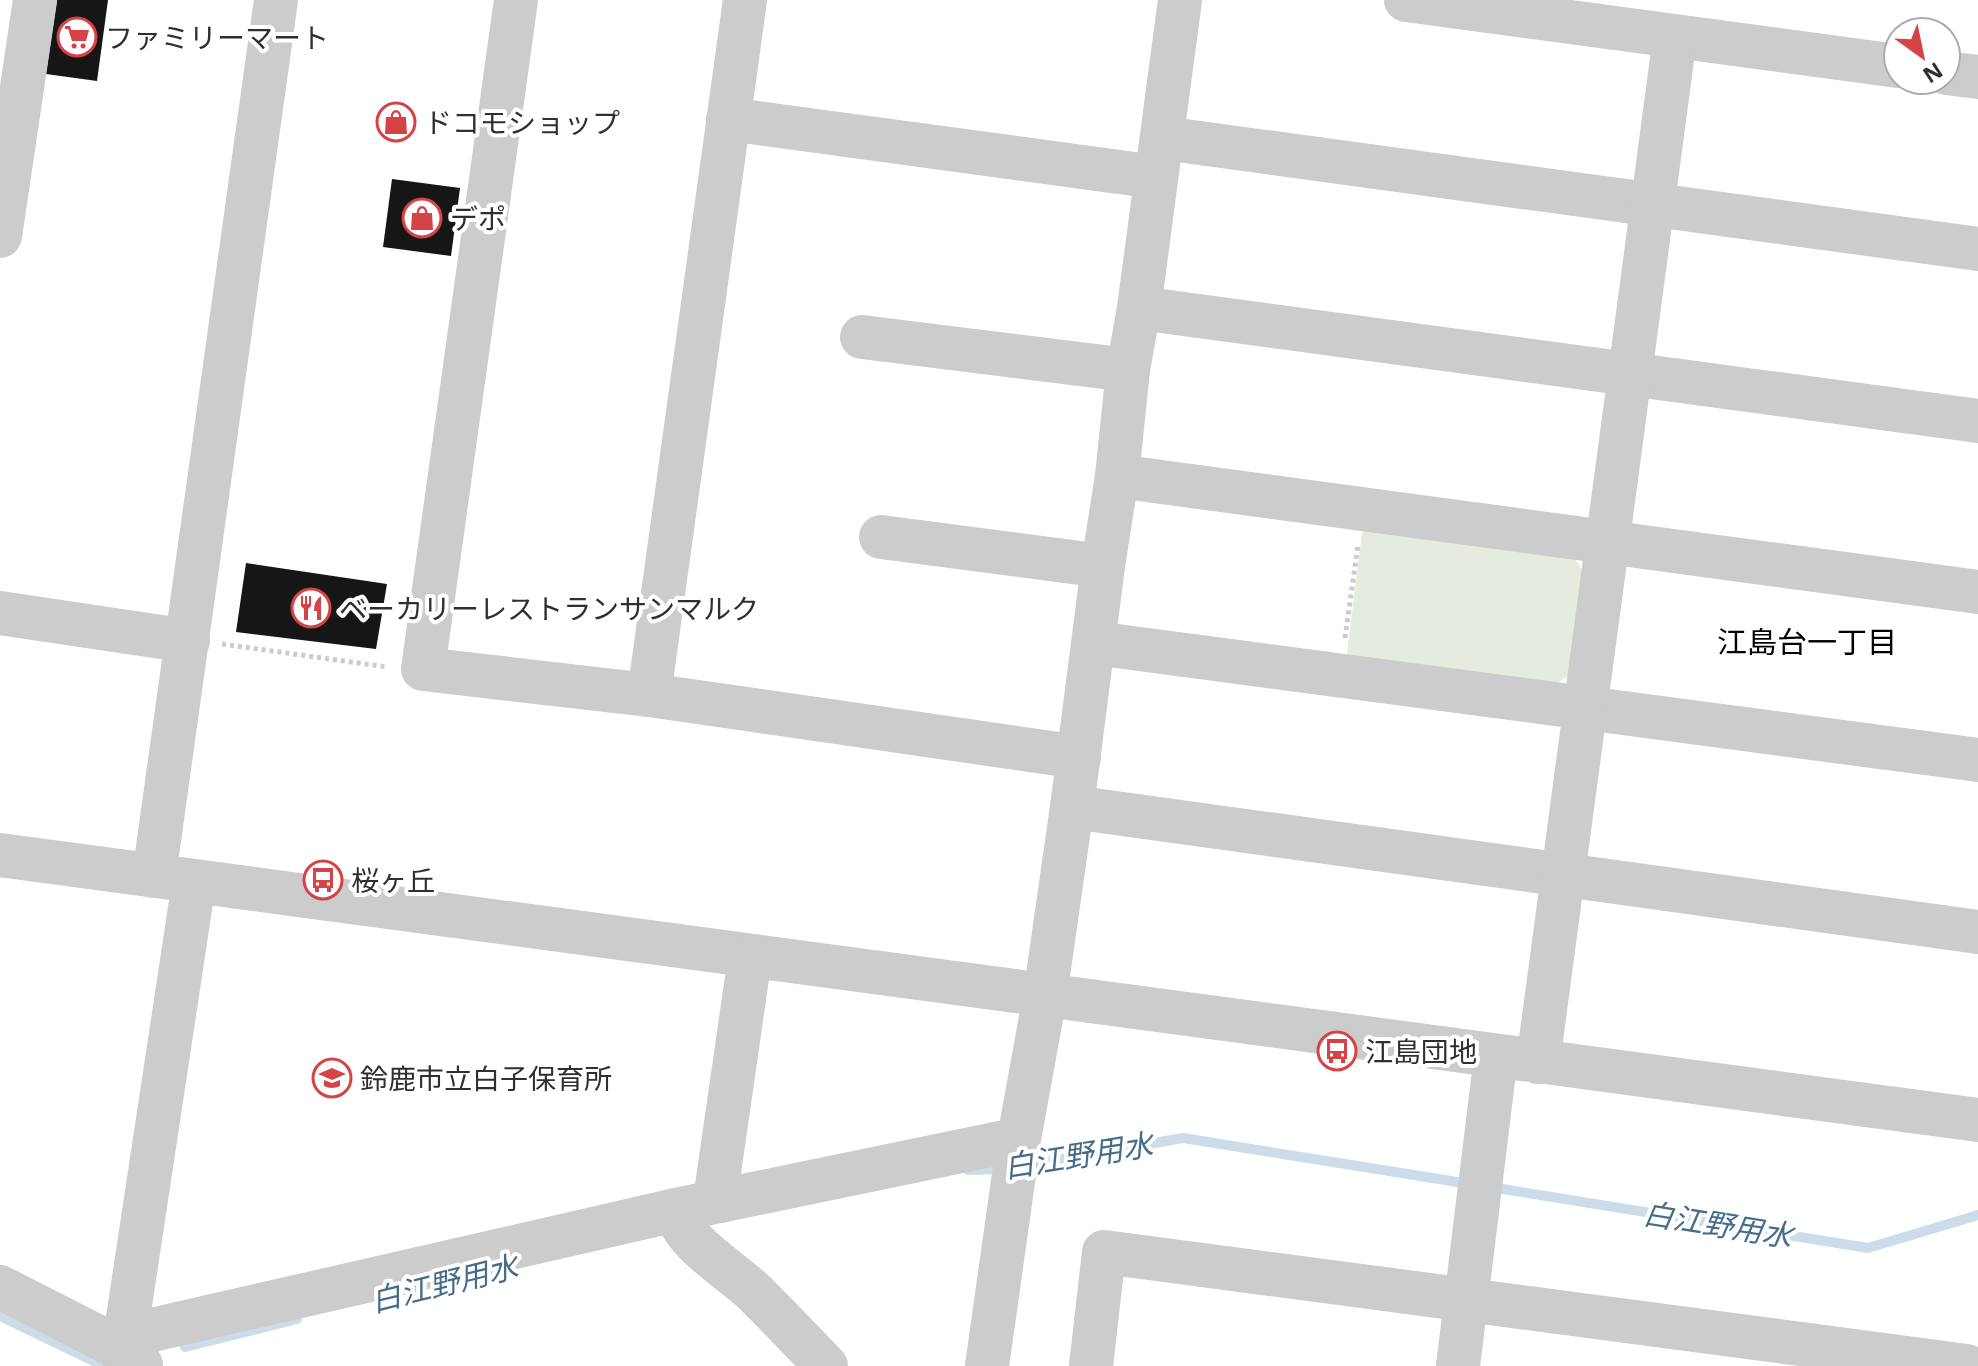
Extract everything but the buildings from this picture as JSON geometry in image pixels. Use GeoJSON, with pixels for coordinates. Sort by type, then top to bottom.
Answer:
{"type":"FeatureCollection","features":[{"type":"Feature","properties":{"kind":"street"},"geometry":{"type":"LineString","coordinates":[[131,1357],[128,1318],[174,879],[204,642],[276,0]]}},
{"type":"Feature","properties":{"kind":"street"},"geometry":{"type":"LineString","coordinates":[[516,0],[423,669],[649,695],[1079,757]]}},
{"type":"Feature","properties":{"kind":"street"},"geometry":{"type":"LineString","coordinates":[[649,695],[745,0]]}},
{"type":"Feature","properties":{"kind":"street"},"geometry":{"type":"LineString","coordinates":[[987,1366],[1072,807],[1117,476],[1128,370],[1180,0]]}},
{"type":"Feature","properties":{"kind":"street"},"geometry":{"type":"LineString","coordinates":[[1406,0],[1882,64]]}},
{"type":"Feature","properties":{"kind":"street"},"geometry":{"type":"LineString","coordinates":[[0,236],[22,21]]}},
{"type":"Feature","properties":{"kind":"street"},"geometry":{"type":"LineString","coordinates":[[1458,1366],[1482,1164],[1517,1059],[1565,876],[1584,707],[1675,37]]}},
{"type":"Feature","properties":{"kind":"street"},"geometry":{"type":"LineString","coordinates":[[728,119],[1652,206],[1978,249]]}},
{"type":"Feature","properties":{"kind":"street"},"geometry":{"type":"LineString","coordinates":[[1139,308],[1978,421]]}},
{"type":"Feature","properties":{"kind":"street"},"geometry":{"type":"LineString","coordinates":[[862,337],[1128,370]]}},
{"type":"Feature","properties":{"kind":"street"},"geometry":{"type":"LineString","coordinates":[[1117,476],[1978,592]]}},
{"type":"Feature","properties":{"kind":"street"},"geometry":{"type":"LineString","coordinates":[[881,537],[1103,566]]}},
{"type":"Feature","properties":{"kind":"street"},"geometry":{"type":"LineString","coordinates":[[0,613],[204,642]]}},
{"type":"Feature","properties":{"kind":"street"},"geometry":{"type":"LineString","coordinates":[[1094,643],[1978,760]]}},
{"type":"Feature","properties":{"kind":"street"},"geometry":{"type":"LineString","coordinates":[[1072,807],[1978,932]]}},
{"type":"Feature","properties":{"kind":"street"},"geometry":{"type":"LineString","coordinates":[[0,855],[1978,1120]]}},
{"type":"Feature","properties":{"kind":"street"},"geometry":{"type":"LineString","coordinates":[[721,1201],[717,1186],[750,957]]}},
{"type":"Feature","properties":{"kind":"street"},"geometry":{"type":"LineString","coordinates":[[131,1357],[152,1330],[682,1223],[721,1201],[1017,1156]]}},
{"type":"Feature","properties":{"kind":"street"},"geometry":{"type":"LineString","coordinates":[[682,1223],[826,1366]]}},
{"type":"Feature","properties":{"kind":"street"},"geometry":{"type":"LineString","coordinates":[[1091,1366],[1104,1252],[1467,1298],[1914,1362],[1967,1366]]}},
{"type":"Feature","properties":{"kind":"street"},"geometry":{"type":"LineString","coordinates":[[0,1287],[131,1357]]}},
{"type":"Feature","properties":{"kind":"path"},"geometry":{"type":"LineString","coordinates":[[1340,675],[1363,507]]}},
{"type":"Feature","properties":{"kind":"path"},"geometry":{"type":"LineString","coordinates":[[204,642],[410,671],[423,669]]}},
{"type":"Feature","properties":{"kind":"shaded area"},"geometry":{"type":"Polygon","coordinates":[[[1376,520],[1567,548],[1583,571],[1570,675],[1548,689],[1355,664],[1347,653],[1362,533],[1376,520]]]}},
{"type":"Feature","properties":{"kind":"waterway","name":"白江野用水"},"geometry":{"type":"LineString","coordinates":[[1028,1165],[1183,1138],[1470,1184]]}},
{"type":"Feature","properties":{"kind":"waterway","name":"白江野用水"},"geometry":{"type":"LineString","coordinates":[[968,1170],[1004,1169]]}},
{"type":"Feature","properties":{"kind":"waterway","name":"白江野用水"},"geometry":{"type":"LineString","coordinates":[[1490,1187],[1868,1248],[1978,1215]]}},
{"type":"Feature","properties":{"kind":"waterway"},"geometry":{"type":"LineString","coordinates":[[0,1316],[104,1366]]}},
{"type":"Feature","properties":{"kind":"waterway","name":"白江野用水"},"geometry":{"type":"LineString","coordinates":[[185,1347],[297,1319]]}},
{"type":"Feature","properties":{"kind":"place","name":"ファミリーマート"},"geometry":{"type":"Point","coordinates":[77,37]}},
{"type":"Feature","properties":{"kind":"place","name":"ドコモショップ"},"geometry":{"type":"Point","coordinates":[396,122]}},
{"type":"Feature","properties":{"kind":"place","name":"デポ"},"geometry":{"type":"Point","coordinates":[422,218]}},
{"type":"Feature","properties":{"kind":"place","name":"ベーカリーレストランサンマルク"},"geometry":{"type":"Point","coordinates":[311,608]}},
{"type":"Feature","properties":{"kind":"place","name":"桜ヶ丘"},"geometry":{"type":"Point","coordinates":[323,880]}},
{"type":"Feature","properties":{"kind":"place","name":"江島団地"},"geometry":{"type":"Point","coordinates":[1337,1051]}},
{"type":"Feature","properties":{"kind":"place","name":"鈴鹿市立白子保育所"},"geometry":{"type":"Point","coordinates":[332,1078]}},
{"type":"Feature","properties":{"kind":"district","name":"江島台一丁目"},"geometry":{"type":"Point","coordinates":[1807,641]}}]}
